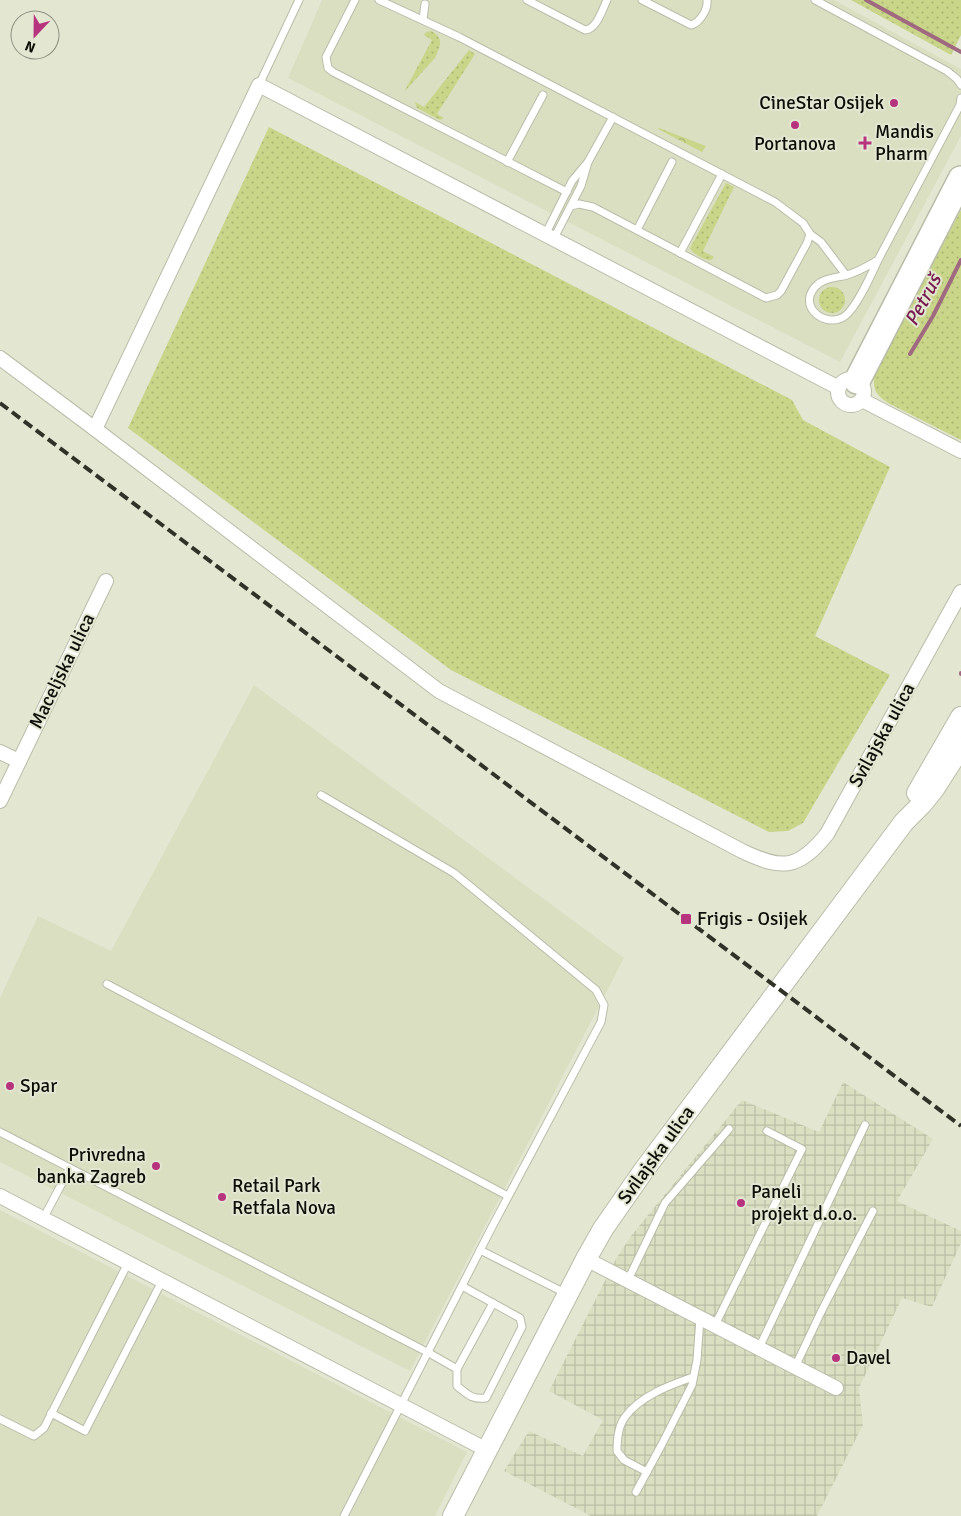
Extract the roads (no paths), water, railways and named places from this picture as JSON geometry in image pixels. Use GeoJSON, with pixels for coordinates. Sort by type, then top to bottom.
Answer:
{"type":"FeatureCollection","features":[{"type":"Feature","properties":{"kind":"highway"},"geometry":{"type":"LineString","coordinates":[[852,390],[961,179]]}},
{"type":"Feature","properties":{"kind":"main road","name":"Svilajska ulica"},"geometry":{"type":"LineString","coordinates":[[904,822],[921,785],[961,716]]}},
{"type":"Feature","properties":{"kind":"main road","name":"Svilajska ulica"},"geometry":{"type":"LineString","coordinates":[[453,1516],[567,1294],[616,1210],[904,822],[934,789],[961,747]]}},
{"type":"Feature","properties":{"kind":"street"},"geometry":{"type":"LineString","coordinates":[[0,358],[95,429],[258,85],[549,238],[852,390],[960,451]]}},
{"type":"Feature","properties":{"kind":"street","name":"Svilajska ulica"},"geometry":{"type":"LineString","coordinates":[[95,429],[439,691],[742,851],[775,864],[789,864],[804,858],[814,850],[826,834],[961,592]]}},
{"type":"Feature","properties":{"kind":"street","name":"Maceljska ulica"},"geometry":{"type":"LineString","coordinates":[[0,801],[106,581]]}},
{"type":"Feature","properties":{"kind":"street"},"geometry":{"type":"LineString","coordinates":[[0,752],[19,761]]}},
{"type":"Feature","properties":{"kind":"street"},"geometry":{"type":"LineString","coordinates":[[0,1196],[487,1450]]}},
{"type":"Feature","properties":{"kind":"street"},"geometry":{"type":"LineString","coordinates":[[586,1259],[836,1388]]}},
{"type":"Feature","properties":{"kind":"lane"},"geometry":{"type":"LineString","coordinates":[[258,85],[299,0]]}},
{"type":"Feature","properties":{"kind":"lane"},"geometry":{"type":"LineString","coordinates":[[355,0],[326,57],[328,68],[567,192]]}},
{"type":"Feature","properties":{"kind":"lane"},"geometry":{"type":"LineString","coordinates":[[379,0],[423,19],[786,209],[803,223],[810,234],[821,242],[846,275]]}},
{"type":"Feature","properties":{"kind":"lane"},"geometry":{"type":"LineString","coordinates":[[527,0],[585,30],[589,30],[594,24],[606,0]]}},
{"type":"Feature","properties":{"kind":"lane"},"geometry":{"type":"LineString","coordinates":[[642,0],[691,25],[698,22],[707,4],[707,0]]}},
{"type":"Feature","properties":{"kind":"lane"},"geometry":{"type":"LineString","coordinates":[[815,0],[947,71],[958,79],[961,85]]}},
{"type":"Feature","properties":{"kind":"lane"},"geometry":{"type":"LineString","coordinates":[[423,19],[425,4]]}},
{"type":"Feature","properties":{"kind":"lane"},"geometry":{"type":"LineString","coordinates":[[507,162],[543,96]]}},
{"type":"Feature","properties":{"kind":"lane"},"geometry":{"type":"LineString","coordinates":[[878,260],[865,268],[815,286],[809,299],[811,309],[825,319],[835,320],[843,318],[853,309],[960,105],[961,98]]}},
{"type":"Feature","properties":{"kind":"lane"},"geometry":{"type":"LineString","coordinates":[[549,238],[567,192],[588,162],[613,117]]}},
{"type":"Feature","properties":{"kind":"lane"},"geometry":{"type":"LineString","coordinates":[[549,238],[571,206],[585,178],[588,162]]}},
{"type":"Feature","properties":{"kind":"lane"},"geometry":{"type":"LineString","coordinates":[[637,230],[672,162]]}},
{"type":"Feature","properties":{"kind":"lane"},"geometry":{"type":"LineString","coordinates":[[680,253],[722,174]]}},
{"type":"Feature","properties":{"kind":"lane"},"geometry":{"type":"LineString","coordinates":[[571,206],[586,205],[603,212],[760,296],[771,298],[781,291],[810,234]]}},
{"type":"Feature","properties":{"kind":"lane"},"geometry":{"type":"LineString","coordinates":[[321,795],[454,873],[596,990],[604,1005],[601,1022],[508,1196],[344,1516]]}},
{"type":"Feature","properties":{"kind":"lane"},"geometry":{"type":"LineString","coordinates":[[107,984],[508,1196]]}},
{"type":"Feature","properties":{"kind":"lane"},"geometry":{"type":"LineString","coordinates":[[759,1348],[865,1125]]}},
{"type":"Feature","properties":{"kind":"lane"},"geometry":{"type":"LineString","coordinates":[[628,1280],[665,1203],[729,1129]]}},
{"type":"Feature","properties":{"kind":"lane"},"geometry":{"type":"LineString","coordinates":[[715,1325],[802,1149],[767,1131]]}},
{"type":"Feature","properties":{"kind":"lane"},"geometry":{"type":"LineString","coordinates":[[0,1132],[457,1369]]}},
{"type":"Feature","properties":{"kind":"lane"},"geometry":{"type":"LineString","coordinates":[[43,1219],[70,1168]]}},
{"type":"Feature","properties":{"kind":"lane"},"geometry":{"type":"LineString","coordinates":[[795,1367],[872,1211]]}},
{"type":"Feature","properties":{"kind":"lane"},"geometry":{"type":"LineString","coordinates":[[480,1250],[567,1294]]}},
{"type":"Feature","properties":{"kind":"lane"},"geometry":{"type":"LineString","coordinates":[[0,1419],[34,1436],[44,1428],[128,1263]]}},
{"type":"Feature","properties":{"kind":"lane"},"geometry":{"type":"LineString","coordinates":[[51,1413],[85,1431],[162,1281]]}},
{"type":"Feature","properties":{"kind":"lane"},"geometry":{"type":"LineString","coordinates":[[462,1286],[493,1303],[520,1318],[522,1327],[486,1398],[477,1399],[456,1386],[457,1369],[493,1303]]}},
{"type":"Feature","properties":{"kind":"lane"},"geometry":{"type":"LineString","coordinates":[[636,1492],[692,1384],[700,1317]]}},
{"type":"Feature","properties":{"kind":"lane"},"geometry":{"type":"LineString","coordinates":[[647,1472],[624,1460],[616,1451],[618,1436],[624,1418],[638,1403],[677,1383],[693,1378]]}},
{"type":"Feature","properties":{"kind":"waterway","name":"Petruš"},"geometry":{"type":"LineString","coordinates":[[866,0],[961,52]]}},
{"type":"Feature","properties":{"kind":"waterway","name":"Petruš"},"geometry":{"type":"LineString","coordinates":[[910,354],[933,316],[961,260]]}},
{"type":"Feature","properties":{"kind":"railway"},"geometry":{"type":"LineString","coordinates":[[0,403],[961,1126]]}},
{"type":"Feature","properties":{"kind":"place","name":"CineStar Osijek"},"geometry":{"type":"Point","coordinates":[894,103]}},
{"type":"Feature","properties":{"kind":"place","name":"Portanova"},"geometry":{"type":"Point","coordinates":[795,125]}},
{"type":"Feature","properties":{"kind":"place","name":"Mandis Pharm"},"geometry":{"type":"Point","coordinates":[865,143]}},
{"type":"Feature","properties":{"kind":"place","name":"Frigis - Osijek"},"geometry":{"type":"Point","coordinates":[686,919]}},
{"type":"Feature","properties":{"kind":"place","name":"Spar"},"geometry":{"type":"Point","coordinates":[10,1086]}},
{"type":"Feature","properties":{"kind":"place","name":"Privredna banka Zagreb"},"geometry":{"type":"Point","coordinates":[156,1166]}},
{"type":"Feature","properties":{"kind":"place","name":"Retail Park Retfala Nova"},"geometry":{"type":"Point","coordinates":[222,1197]}},
{"type":"Feature","properties":{"kind":"place","name":"Paneli projekt d.o.o."},"geometry":{"type":"Point","coordinates":[741,1203]}},
{"type":"Feature","properties":{"kind":"place","name":"Davel"},"geometry":{"type":"Point","coordinates":[836,1358]}}]}
